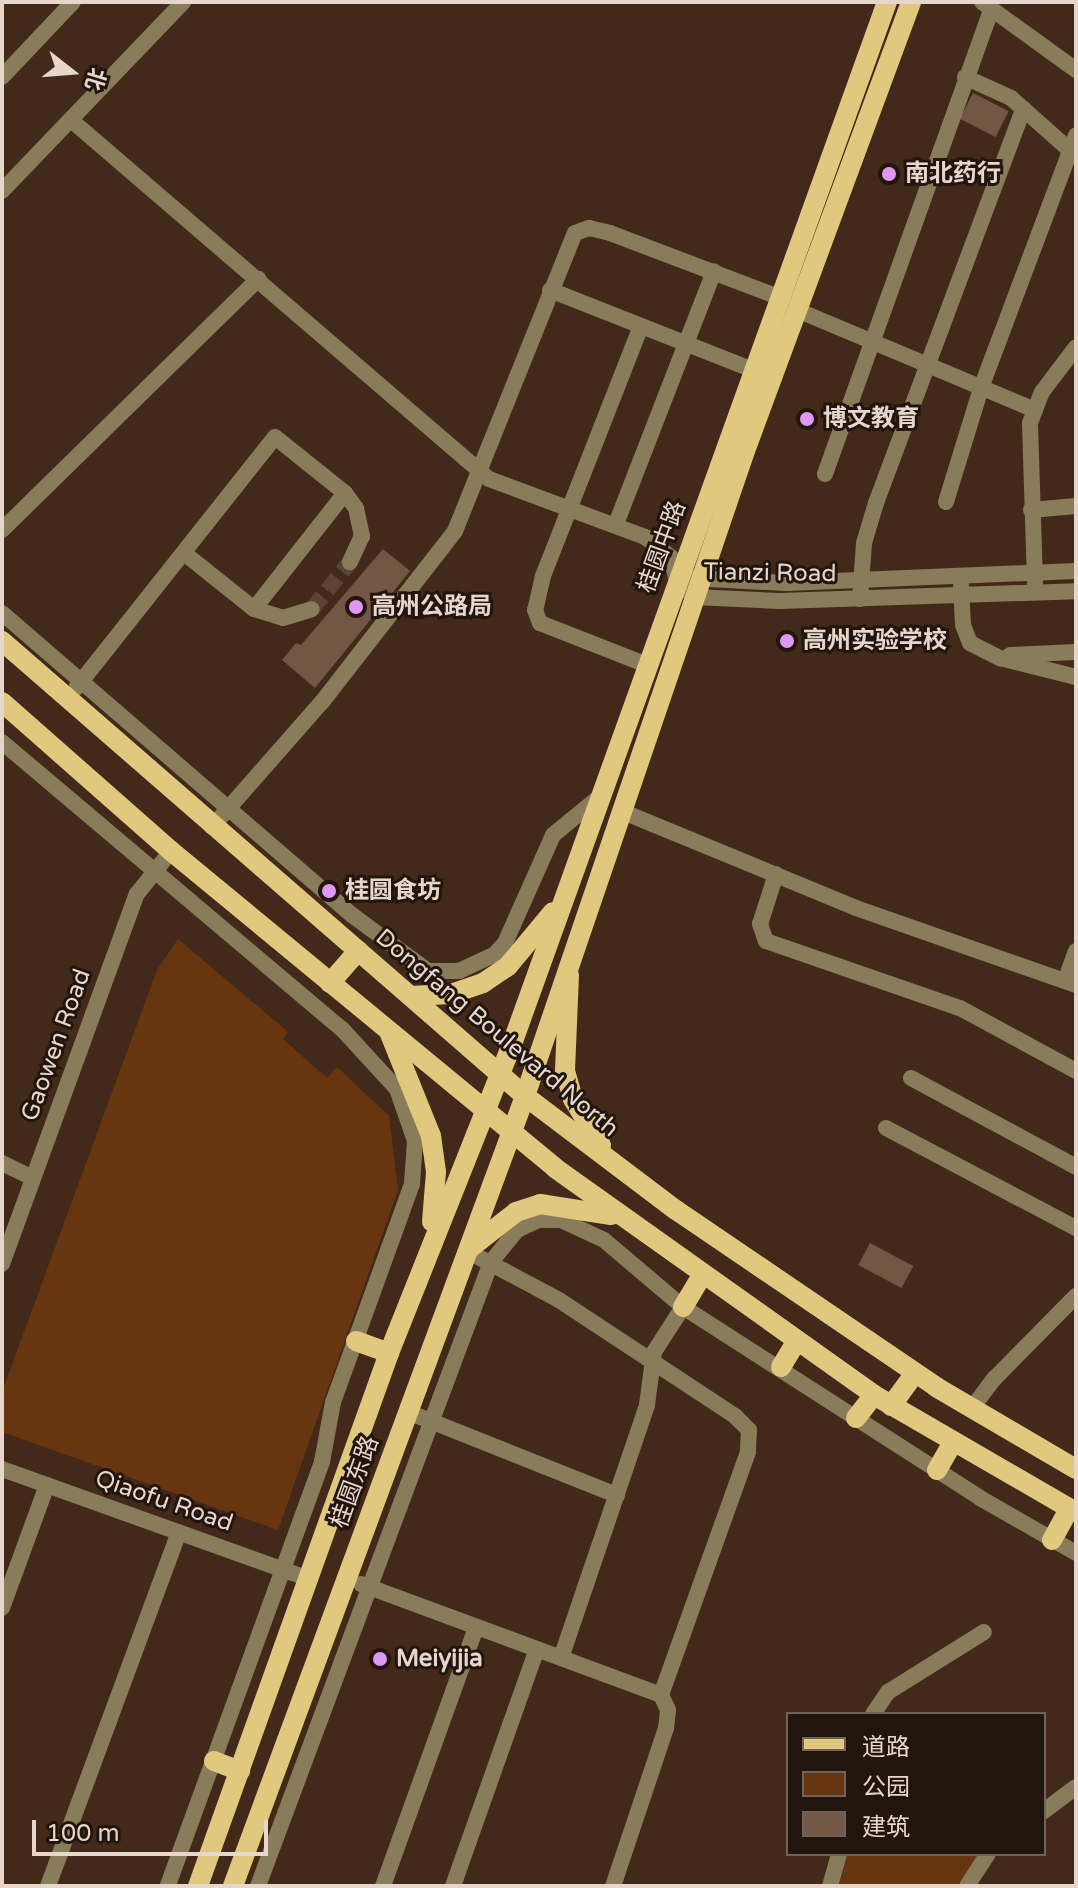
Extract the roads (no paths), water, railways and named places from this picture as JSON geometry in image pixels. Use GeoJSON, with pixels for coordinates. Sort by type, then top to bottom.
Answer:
{"type":"FeatureCollection","features":[{"type":"Feature","properties":{"kind":"main road","name":"桂圆中路"},"geometry":{"type":"LineString","coordinates":[[525,1096],[568,960],[697,588],[887,2]]}},
{"type":"Feature","properties":{"kind":"main road","name":"桂圆中路"},"geometry":{"type":"LineString","coordinates":[[485,1110],[567,893],[598,798],[753,370],[789,304],[911,2]]}},
{"type":"Feature","properties":{"kind":"main road","name":"Dongfang Boulevard North"},"geometry":{"type":"LineString","coordinates":[[2,641],[212,827],[525,1096],[612,1162],[915,1373],[1076,1469]]}},
{"type":"Feature","properties":{"kind":"main road"},"geometry":{"type":"LineString","coordinates":[[2,702],[171,851],[510,1131],[623,1219],[882,1400],[952,1444],[1072,1510],[1052,1540]]}},
{"type":"Feature","properties":{"kind":"main road"},"geometry":{"type":"LineString","coordinates":[[411,996],[451,994],[483,983],[517,956],[567,893]]}},
{"type":"Feature","properties":{"kind":"main road"},"geometry":{"type":"LineString","coordinates":[[330,983],[358,951]]}},
{"type":"Feature","properties":{"kind":"main road"},"geometry":{"type":"LineString","coordinates":[[568,960],[565,1071],[573,1099],[612,1162]]}},
{"type":"Feature","properties":{"kind":"main road"},"geometry":{"type":"LineString","coordinates":[[389,1031],[431,1136],[436,1172],[429,1251]]}},
{"type":"Feature","properties":{"kind":"main road","name":"桂圆东路"},"geometry":{"type":"LineString","coordinates":[[233,1886],[271,1782],[358,1583],[408,1412],[525,1096]]}},
{"type":"Feature","properties":{"kind":"main road","name":"桂圆东路"},"geometry":{"type":"LineString","coordinates":[[198,1886],[389,1353],[485,1110]]}},
{"type":"Feature","properties":{"kind":"main road"},"geometry":{"type":"LineString","coordinates":[[467,1251],[516,1212],[540,1204],[592,1209],[623,1219]]}},
{"type":"Feature","properties":{"kind":"main road"},"geometry":{"type":"LineString","coordinates":[[683,1307],[702,1275]]}},
{"type":"Feature","properties":{"kind":"main road"},"geometry":{"type":"LineString","coordinates":[[356,1341],[389,1353]]}},
{"type":"Feature","properties":{"kind":"main road"},"geometry":{"type":"LineString","coordinates":[[781,1367],[796,1342]]}},
{"type":"Feature","properties":{"kind":"main road"},"geometry":{"type":"LineString","coordinates":[[856,1418],[915,1373]]}},
{"type":"Feature","properties":{"kind":"main road"},"geometry":{"type":"LineString","coordinates":[[937,1470],[952,1444]]}},
{"type":"Feature","properties":{"kind":"main road"},"geometry":{"type":"LineString","coordinates":[[214,1761],[240,1771]]}},
{"type":"Feature","properties":{"kind":"main road"},"geometry":{"type":"LineString","coordinates":[[271,1782],[292,1789]]}},
{"type":"Feature","properties":{"kind":"street"},"geometry":{"type":"LineString","coordinates":[[2,77],[73,2]]}},
{"type":"Feature","properties":{"kind":"street"},"geometry":{"type":"LineString","coordinates":[[2,191],[183,2]]}},
{"type":"Feature","properties":{"kind":"street"},"geometry":{"type":"LineString","coordinates":[[825,474],[965,77],[987,6],[1076,70]]}},
{"type":"Feature","properties":{"kind":"street"},"geometry":{"type":"LineString","coordinates":[[946,502],[981,388],[1073,147],[1023,109],[965,77]]}},
{"type":"Feature","properties":{"kind":"street"},"geometry":{"type":"LineString","coordinates":[[860,599],[859,580],[876,503],[1023,109]]}},
{"type":"Feature","properties":{"kind":"street"},"geometry":{"type":"LineString","coordinates":[[71,120],[479,470],[498,484],[616,524],[662,547],[671,557],[677,581]]}},
{"type":"Feature","properties":{"kind":"street"},"geometry":{"type":"LineString","coordinates":[[212,827],[228,805],[322,702],[434,564],[455,531],[571,238],[583,229],[610,233],[714,271],[871,343],[1035,410]]}},
{"type":"Feature","properties":{"kind":"street"},"geometry":{"type":"LineString","coordinates":[[616,524],[714,271]]}},
{"type":"Feature","properties":{"kind":"street"},"geometry":{"type":"LineString","coordinates":[[2,530],[258,279]]}},
{"type":"Feature","properties":{"kind":"street"},"geometry":{"type":"LineString","coordinates":[[550,290],[753,370]]}},
{"type":"Feature","properties":{"kind":"street"},"geometry":{"type":"LineString","coordinates":[[641,326],[540,587],[536,617],[647,665]]}},
{"type":"Feature","properties":{"kind":"street"},"geometry":{"type":"LineString","coordinates":[[1036,593],[1028,446],[1035,410],[1076,347]]}},
{"type":"Feature","properties":{"kind":"street"},"geometry":{"type":"LineString","coordinates":[[67,699],[275,437],[345,493],[356,508],[362,536],[350,562]]}},
{"type":"Feature","properties":{"kind":"street"},"geometry":{"type":"LineString","coordinates":[[254,609],[345,493]]}},
{"type":"Feature","properties":{"kind":"street"},"geometry":{"type":"LineString","coordinates":[[1031,510],[1076,506]]}},
{"type":"Feature","properties":{"kind":"street"},"geometry":{"type":"LineString","coordinates":[[185,554],[254,609],[283,618],[312,609]]}},
{"type":"Feature","properties":{"kind":"street","name":"Tianzi Road"},"geometry":{"type":"LineString","coordinates":[[697,588],[1076,571]]}},
{"type":"Feature","properties":{"kind":"street"},"geometry":{"type":"LineString","coordinates":[[961,576],[965,636],[1000,658],[1076,677]]}},
{"type":"Feature","properties":{"kind":"street","name":"Tianzi Road"},"geometry":{"type":"LineString","coordinates":[[677,581],[697,588],[860,599],[1076,591]]}},
{"type":"Feature","properties":{"kind":"street"},"geometry":{"type":"LineString","coordinates":[[2,613],[413,963],[446,973],[494,955],[505,943],[553,835],[598,798]]}},
{"type":"Feature","properties":{"kind":"street"},"geometry":{"type":"LineString","coordinates":[[1000,658],[1076,652]]}},
{"type":"Feature","properties":{"kind":"street"},"geometry":{"type":"LineString","coordinates":[[2,742],[342,1029],[375,1062],[408,1112],[415,1141],[412,1184],[333,1402],[322,1462],[168,1886]]}},
{"type":"Feature","properties":{"kind":"street"},"geometry":{"type":"LineString","coordinates":[[621,811],[776,874],[1070,983],[1076,951]]}},
{"type":"Feature","properties":{"kind":"street","name":"Gaowen Road"},"geometry":{"type":"LineString","coordinates":[[2,1264],[137,894],[171,851]]}},
{"type":"Feature","properties":{"kind":"street"},"geometry":{"type":"LineString","coordinates":[[776,874],[760,924],[766,941],[960,1008],[1076,1071]]}},
{"type":"Feature","properties":{"kind":"street"},"geometry":{"type":"LineString","coordinates":[[911,1078],[1076,1167]]}},
{"type":"Feature","properties":{"kind":"street"},"geometry":{"type":"LineString","coordinates":[[886,1128],[1076,1228]]}},
{"type":"Feature","properties":{"kind":"street"},"geometry":{"type":"LineString","coordinates":[[2,1163],[33,1178]]}},
{"type":"Feature","properties":{"kind":"street"},"geometry":{"type":"LineString","coordinates":[[258,1886],[358,1583],[433,1424],[491,1262],[517,1230],[538,1220],[561,1220],[604,1240],[683,1307],[781,1367],[937,1470],[1076,1553]]}},
{"type":"Feature","properties":{"kind":"street"},"geometry":{"type":"LineString","coordinates":[[467,1251],[491,1262],[651,1361],[735,1416],[751,1436],[661,1695],[668,1710],[666,1728],[613,1886]]}},
{"type":"Feature","properties":{"kind":"street"},"geometry":{"type":"LineString","coordinates":[[972,1408],[995,1378],[1076,1296]]}},
{"type":"Feature","properties":{"kind":"street"},"geometry":{"type":"LineString","coordinates":[[561,1658],[647,1405],[651,1361],[683,1307]]}},
{"type":"Feature","properties":{"kind":"street"},"geometry":{"type":"LineString","coordinates":[[408,1412],[617,1495]]}},
{"type":"Feature","properties":{"kind":"street","name":"Qiaofu Road"},"geometry":{"type":"LineString","coordinates":[[2,1469],[310,1579]]}},
{"type":"Feature","properties":{"kind":"street"},"geometry":{"type":"LineString","coordinates":[[2,1608],[47,1485]]}},
{"type":"Feature","properties":{"kind":"street"},"geometry":{"type":"LineString","coordinates":[[48,1886],[179,1532]]}},
{"type":"Feature","properties":{"kind":"street"},"geometry":{"type":"LineString","coordinates":[[358,1583],[661,1695]]}},
{"type":"Feature","properties":{"kind":"street"},"geometry":{"type":"LineString","coordinates":[[383,1886],[476,1627]]}},
{"type":"Feature","properties":{"kind":"street"},"geometry":{"type":"LineString","coordinates":[[874,1712],[888,1692],[984,1632]]}},
{"type":"Feature","properties":{"kind":"street"},"geometry":{"type":"LineString","coordinates":[[453,1886],[537,1649]]}},
{"type":"Feature","properties":{"kind":"street"},"geometry":{"type":"LineString","coordinates":[[1046,1810],[1076,1787]]}},
{"type":"Feature","properties":{"kind":"street"},"geometry":{"type":"LineString","coordinates":[[830,1886],[838,1856]]}},
{"type":"Feature","properties":{"kind":"street"},"geometry":{"type":"LineString","coordinates":[[967,1886],[987,1856]]}},
{"type":"Feature","properties":{"kind":"tunnel"},"geometry":{"type":"LineString","coordinates":[[312,609],[350,562]]}},
{"type":"Feature","properties":{"kind":"place","name":"南北药行"},"geometry":{"type":"Point","coordinates":[889,174]}},
{"type":"Feature","properties":{"kind":"place","name":"博文教育"},"geometry":{"type":"Point","coordinates":[807,419]}},
{"type":"Feature","properties":{"kind":"place","name":"高州公路局"},"geometry":{"type":"Point","coordinates":[356,607]}},
{"type":"Feature","properties":{"kind":"place","name":"高州实验学校"},"geometry":{"type":"Point","coordinates":[787,641]}},
{"type":"Feature","properties":{"kind":"place","name":"桂圆食坊"},"geometry":{"type":"Point","coordinates":[329,891]}},
{"type":"Feature","properties":{"kind":"place","name":"Meiyijia"},"geometry":{"type":"Point","coordinates":[380,1659]}}]}
